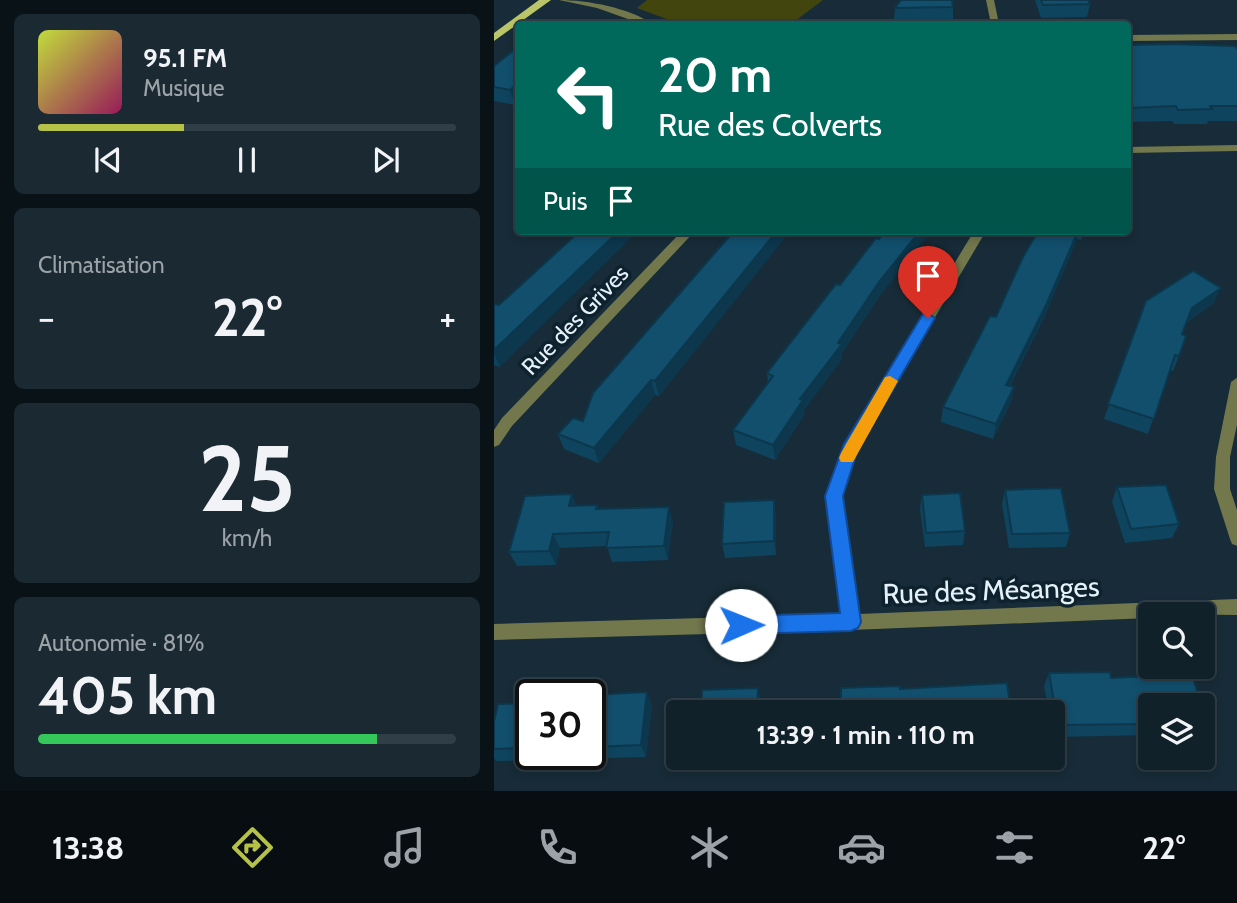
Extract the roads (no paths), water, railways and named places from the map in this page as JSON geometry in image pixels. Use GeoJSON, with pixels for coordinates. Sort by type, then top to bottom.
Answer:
{"type":"FeatureCollection","features":[{"type":"Feature","properties":{"kind":"main road"},"geometry":{"type":"LineString","coordinates":[[517,21],[546,0]]}},
{"type":"Feature","properties":{"kind":"main road"},"geometry":{"type":"LineString","coordinates":[[494,38],[515,23]]}},
{"type":"Feature","properties":{"kind":"street"},"geometry":{"type":"LineString","coordinates":[[563,0],[599,6],[641,21]]}},
{"type":"Feature","properties":{"kind":"street"},"geometry":{"type":"LineString","coordinates":[[990,0],[994,21]]}},
{"type":"Feature","properties":{"kind":"street"},"geometry":{"type":"LineString","coordinates":[[1131,38],[1238,37]]}},
{"type":"Feature","properties":{"kind":"street"},"geometry":{"type":"LineString","coordinates":[[1131,150],[1238,148]]}},
{"type":"Feature","properties":{"kind":"street","name":"Rue des Grives"},"geometry":{"type":"LineString","coordinates":[[494,441],[506,422],[685,235]]}},
{"type":"Feature","properties":{"kind":"street"},"geometry":{"type":"LineString","coordinates":[[851,622],[834,496],[850,448],[978,235]]}},
{"type":"Feature","properties":{"kind":"street"},"geometry":{"type":"LineString","coordinates":[[1238,382],[1223,457],[1221,489],[1238,539]]}},
{"type":"Feature","properties":{"kind":"street","name":"Rue des Mésanges"},"geometry":{"type":"LineString","coordinates":[[494,632],[1238,607]]}}]}
